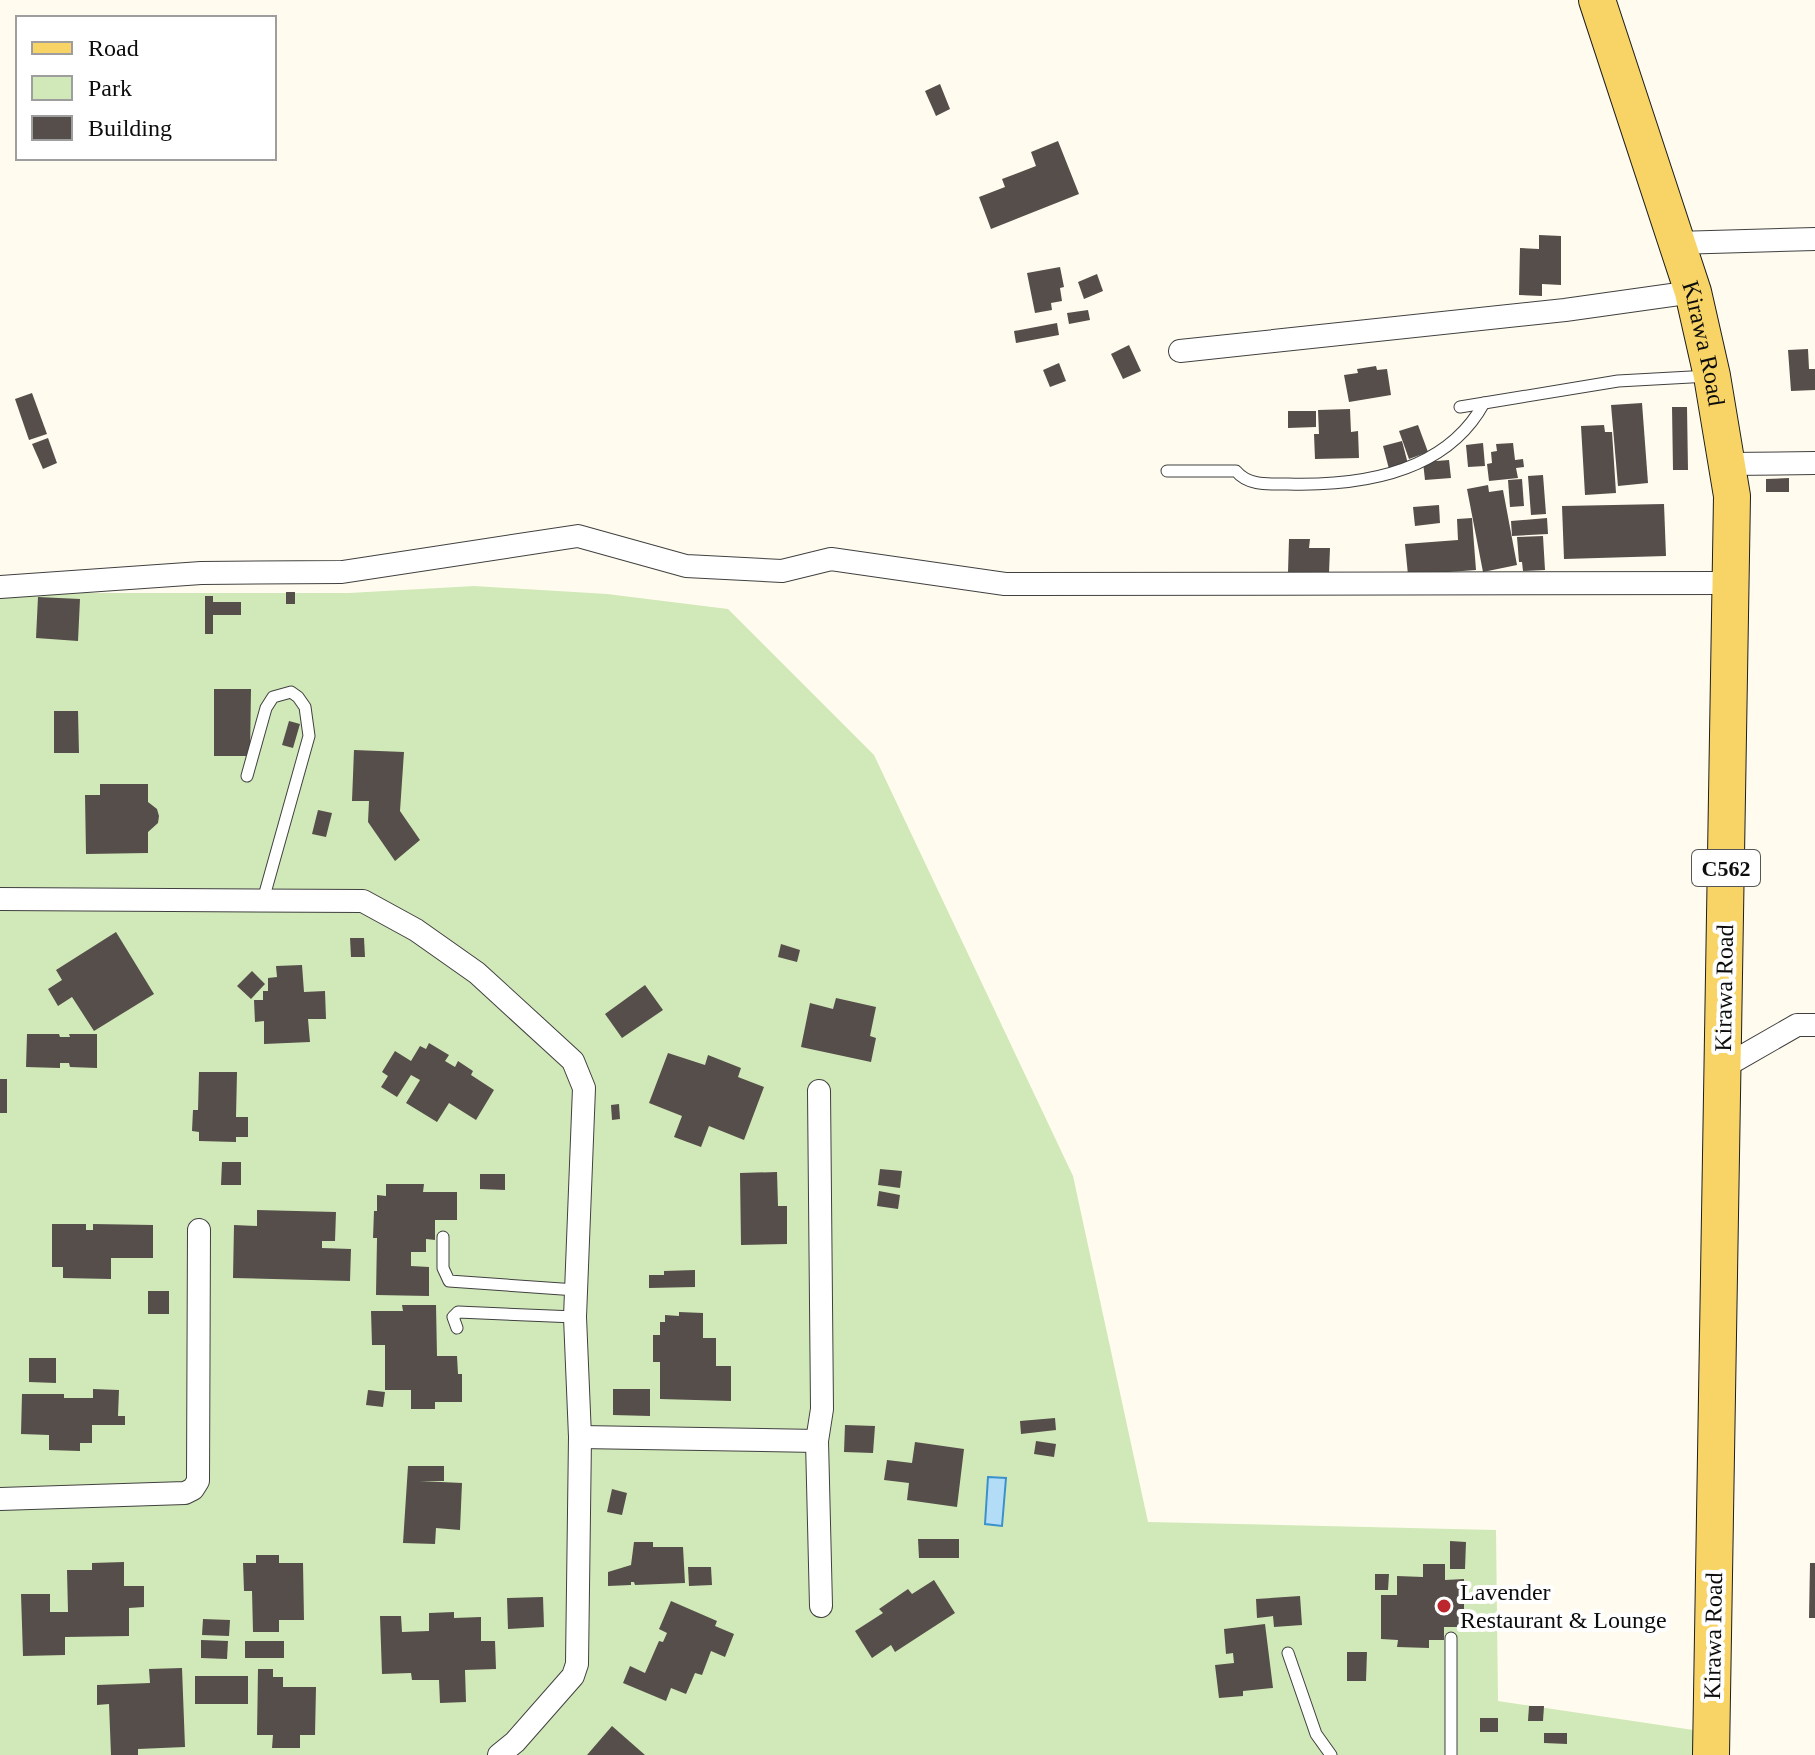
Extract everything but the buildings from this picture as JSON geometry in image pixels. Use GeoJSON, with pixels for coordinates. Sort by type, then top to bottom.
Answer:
{"type":"FeatureCollection","features":[{"type":"Feature","properties":{"kind":"main road","name":"Kirawa Road"},"geometry":{"type":"LineString","coordinates":[[1597,0],[1693,292],[1712,376],[1732,496],[1711,1755]]}},
{"type":"Feature","properties":{"kind":"street"},"geometry":{"type":"LineString","coordinates":[[1676,243],[1815,239]]}},
{"type":"Feature","properties":{"kind":"street"},"geometry":{"type":"LineString","coordinates":[[1180,351],[1565,310],[1693,292]]}},
{"type":"Feature","properties":{"kind":"street"},"geometry":{"type":"LineString","coordinates":[[1728,464],[1815,463]]}},
{"type":"Feature","properties":{"kind":"street"},"geometry":{"type":"LineString","coordinates":[[7,587],[201,573],[342,572],[578,536],[686,566],[782,571],[831,559],[1005,584],[1731,583]]}},
{"type":"Feature","properties":{"kind":"street"},"geometry":{"type":"LineString","coordinates":[[0,899],[363,901],[416,930],[477,973],[573,1061],[584,1088],[575,1317],[580,1437],[577,1664],[573,1676],[513,1751]]}},
{"type":"Feature","properties":{"kind":"street"},"geometry":{"type":"LineString","coordinates":[[1722,1068],[1797,1025],[1815,1025]]}},
{"type":"Feature","properties":{"kind":"street"},"geometry":{"type":"LineString","coordinates":[[819,1091],[822,1409],[817,1441],[821,1606]]}},
{"type":"Feature","properties":{"kind":"street"},"geometry":{"type":"LineString","coordinates":[[0,1499],[185,1493],[193,1489],[198,1481],[199,1230]]}},
{"type":"Feature","properties":{"kind":"street"},"geometry":{"type":"LineString","coordinates":[[580,1437],[817,1441]]}},
{"type":"Feature","properties":{"kind":"lane"},"geometry":{"type":"LineString","coordinates":[[1460,407],[1618,381],[1712,376]]}},
{"type":"Feature","properties":{"kind":"lane"},"geometry":{"type":"LineString","coordinates":[[1167,471],[1236,471],[1243,480],[1275,484],[1383,477],[1413,466],[1449,446],[1474,421],[1484,403]]}},
{"type":"Feature","properties":{"kind":"lane"},"geometry":{"type":"LineString","coordinates":[[247,776],[266,708],[273,697],[291,692],[305,707],[309,736],[263,900]]}},
{"type":"Feature","properties":{"kind":"lane"},"geometry":{"type":"LineString","coordinates":[[443,1237],[443,1268],[449,1281],[576,1290]]}},
{"type":"Feature","properties":{"kind":"lane"},"geometry":{"type":"LineString","coordinates":[[457,1328],[453,1317],[458,1312],[575,1317]]}},
{"type":"Feature","properties":{"kind":"lane"},"geometry":{"type":"LineString","coordinates":[[1451,1638],[1451,1755]]}},
{"type":"Feature","properties":{"kind":"lane"},"geometry":{"type":"LineString","coordinates":[[1288,1653],[1316,1734],[1331,1755]]}},
{"type":"Feature","properties":{"kind":"green space"},"geometry":{"type":"Polygon","coordinates":[[[474,586],[607,594],[728,609],[874,755],[1073,1176],[1148,1522],[1496,1530],[1498,1701],[1700,1731],[1700,1755],[0,1755],[0,593],[349,593],[474,586]]]}},
{"type":"Feature","properties":{"kind":"water"},"geometry":{"type":"Polygon","coordinates":[[[988,1477],[1006,1478],[1002,1526],[985,1524],[988,1477]]]}},
{"type":"Feature","properties":{"kind":"place","name":"Lavender Restaurant & Lounge"},"geometry":{"type":"Point","coordinates":[1444,1606]}}]}
